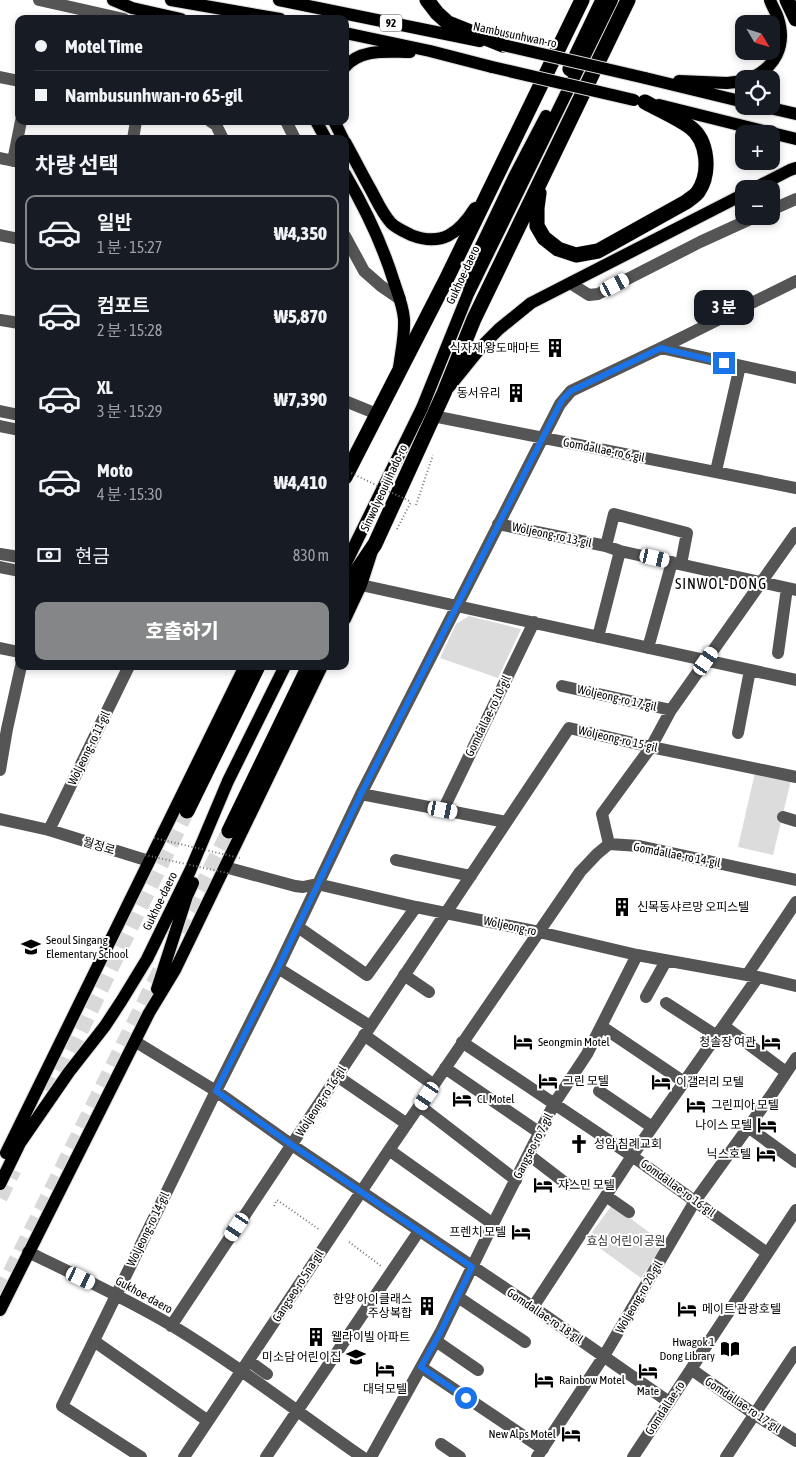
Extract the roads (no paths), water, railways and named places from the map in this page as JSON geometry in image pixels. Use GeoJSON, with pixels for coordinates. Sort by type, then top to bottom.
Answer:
{"type":"FeatureCollection","features":[{"type":"Feature","properties":{"kind":"highway"},"geometry":{"type":"LineString","coordinates":[[427,0],[448,23],[502,45]]}},
{"type":"Feature","properties":{"kind":"highway"},"geometry":{"type":"LineString","coordinates":[[349,469],[446,280],[582,0]]}},
{"type":"Feature","properties":{"kind":"highway"},"geometry":{"type":"LineString","coordinates":[[570,69],[603,0]]}},
{"type":"Feature","properties":{"kind":"highway","name":"Sinwolyeouijihado-ro"},"geometry":{"type":"LineString","coordinates":[[349,583],[375,544],[444,393],[474,319],[628,0]]}},
{"type":"Feature","properties":{"kind":"highway"},"geometry":{"type":"LineString","coordinates":[[787,0],[796,19]]}},
{"type":"Feature","properties":{"kind":"highway"},"geometry":{"type":"LineString","coordinates":[[542,178],[537,208],[537,226],[544,238],[558,249],[576,255],[598,251],[686,202],[697,192],[703,180],[706,166],[704,150],[699,138],[690,127],[639,101]]}},
{"type":"Feature","properties":{"kind":"highway"},"geometry":{"type":"LineString","coordinates":[[187,811],[256,670]]}},
{"type":"Feature","properties":{"kind":"highway"},"geometry":{"type":"LineString","coordinates":[[229,830],[306,670]]}},
{"type":"Feature","properties":{"kind":"main road"},"geometry":{"type":"LineString","coordinates":[[113,0],[165,15]]}},
{"type":"Feature","properties":{"kind":"main road"},"geometry":{"type":"LineString","coordinates":[[171,0],[257,15]]}},
{"type":"Feature","properties":{"kind":"main road","name":"Nambusunhwan-ro"},"geometry":{"type":"LineString","coordinates":[[279,0],[502,45],[735,100]]}},
{"type":"Feature","properties":{"kind":"main road","name":"Gukhoe-daero"},"geometry":{"type":"LineString","coordinates":[[349,556],[422,408],[468,294],[612,0]]}},
{"type":"Feature","properties":{"kind":"main road"},"geometry":{"type":"LineString","coordinates":[[765,70],[770,66],[777,54],[781,41],[781,28],[770,0]]}},
{"type":"Feature","properties":{"kind":"main road","name":"92"},"geometry":{"type":"LineString","coordinates":[[349,34],[430,51],[796,139]]}},
{"type":"Feature","properties":{"kind":"main road"},"geometry":{"type":"LineString","coordinates":[[349,62],[368,53],[430,51]]}},
{"type":"Feature","properties":{"kind":"main road","name":"Gukhoe-daero"},"geometry":{"type":"LineString","coordinates":[[349,538],[415,403],[462,286],[514,177],[570,69]]}},
{"type":"Feature","properties":{"kind":"main road"},"geometry":{"type":"LineString","coordinates":[[650,79],[735,82]]}},
{"type":"Feature","properties":{"kind":"main road"},"geometry":{"type":"LineString","coordinates":[[780,110],[796,114]]}},
{"type":"Feature","properties":{"kind":"main road"},"geometry":{"type":"LineString","coordinates":[[349,149],[383,212],[393,225],[423,240],[439,239],[453,234],[467,220],[492,183]]}},
{"type":"Feature","properties":{"kind":"main road"},"geometry":{"type":"LineString","coordinates":[[771,180],[796,168]]}},
{"type":"Feature","properties":{"kind":"main road"},"geometry":{"type":"LineString","coordinates":[[349,181],[364,207],[386,255],[400,299],[404,318],[404,333],[398,374]]}},
{"type":"Feature","properties":{"kind":"main road"},"geometry":{"type":"LineString","coordinates":[[444,393],[483,345],[499,329],[531,303],[735,199]]}},
{"type":"Feature","properties":{"kind":"main road"},"geometry":{"type":"LineString","coordinates":[[349,610],[361,585],[375,544]]}},
{"type":"Feature","properties":{"kind":"main road"},"geometry":{"type":"LineString","coordinates":[[0,1165],[147,858],[243,670]]}},
{"type":"Feature","properties":{"kind":"main road","name":"Gukhoe-daero"},"geometry":{"type":"LineString","coordinates":[[0,1184],[20,1143],[69,1072],[105,1026],[147,959],[190,871],[228,781],[283,670]]}},
{"type":"Feature","properties":{"kind":"main road","name":"Gukhoe-daero"},"geometry":{"type":"LineString","coordinates":[[149,1013],[191,887],[229,796],[292,670]]}},
{"type":"Feature","properties":{"kind":"main road"},"geometry":{"type":"LineString","coordinates":[[0,1310],[149,1013],[228,870],[320,670]]}},
{"type":"Feature","properties":{"kind":"street"},"geometry":{"type":"LineString","coordinates":[[39,0],[106,15]]}},
{"type":"Feature","properties":{"kind":"street"},"geometry":{"type":"LineString","coordinates":[[125,15],[126,5]]}},
{"type":"Feature","properties":{"kind":"street"},"geometry":{"type":"LineString","coordinates":[[0,77],[15,80]]}},
{"type":"Feature","properties":{"kind":"street"},"geometry":{"type":"LineString","coordinates":[[10,160],[15,142]]}},
{"type":"Feature","properties":{"kind":"street"},"geometry":{"type":"LineString","coordinates":[[780,206],[796,199]]}},
{"type":"Feature","properties":{"kind":"street"},"geometry":{"type":"LineString","coordinates":[[570,283],[589,295],[598,294],[737,225]]}},
{"type":"Feature","properties":{"kind":"street"},"geometry":{"type":"LineString","coordinates":[[0,235],[15,238]]}},
{"type":"Feature","properties":{"kind":"street"},"geometry":{"type":"LineString","coordinates":[[349,243],[364,271],[400,299]]}},
{"type":"Feature","properties":{"kind":"street","name":"Woljeong-ro 13-gil"},"geometry":{"type":"LineString","coordinates":[[317,884],[456,606],[562,400],[571,391],[796,280]]}},
{"type":"Feature","properties":{"kind":"street"},"geometry":{"type":"LineString","coordinates":[[0,320],[15,322]]}},
{"type":"Feature","properties":{"kind":"street"},"geometry":{"type":"LineString","coordinates":[[661,348],[796,378]]}},
{"type":"Feature","properties":{"kind":"street"},"geometry":{"type":"LineString","coordinates":[[716,471],[740,366]]}},
{"type":"Feature","properties":{"kind":"street"},"geometry":{"type":"LineString","coordinates":[[349,403],[377,414]]}},
{"type":"Feature","properties":{"kind":"street"},"geometry":{"type":"LineString","coordinates":[[0,411],[15,414]]}},
{"type":"Feature","properties":{"kind":"street","name":"Gomdallae-ro 6-gil"},"geometry":{"type":"LineString","coordinates":[[433,416],[796,488]]}},
{"type":"Feature","properties":{"kind":"street"},"geometry":{"type":"LineString","coordinates":[[0,426],[15,429]]}},
{"type":"Feature","properties":{"kind":"street","name":"Woljeong-ro 13-gil"},"geometry":{"type":"LineString","coordinates":[[606,546],[614,514],[687,534],[648,648]]}},
{"type":"Feature","properties":{"kind":"street","name":"Woljeong-ro 13-gil"},"geometry":{"type":"LineString","coordinates":[[498,524],[606,546],[620,551],[762,582]]}},
{"type":"Feature","properties":{"kind":"street","name":"Woljeong-ro 17-gil"},"geometry":{"type":"LineString","coordinates":[[609,844],[602,814],[651,747],[671,710],[796,533]]}},
{"type":"Feature","properties":{"kind":"street"},"geometry":{"type":"LineString","coordinates":[[598,637],[620,551]]}},
{"type":"Feature","properties":{"kind":"street"},"geometry":{"type":"LineString","coordinates":[[0,554],[15,556]]}},
{"type":"Feature","properties":{"kind":"street"},"geometry":{"type":"LineString","coordinates":[[0,567],[15,570]]}},
{"type":"Feature","properties":{"kind":"street"},"geometry":{"type":"LineString","coordinates":[[762,582],[791,589],[778,652]]}},
{"type":"Feature","properties":{"kind":"street"},"geometry":{"type":"LineString","coordinates":[[361,585],[796,680]]}},
{"type":"Feature","properties":{"kind":"street","name":"Gomdallae-ro 10-gil"},"geometry":{"type":"LineString","coordinates":[[443,810],[534,622]]}},
{"type":"Feature","properties":{"kind":"street"},"geometry":{"type":"LineString","coordinates":[[0,648],[15,651]]}},
{"type":"Feature","properties":{"kind":"street"},"geometry":{"type":"LineString","coordinates":[[0,770],[3,728],[20,670]]}},
{"type":"Feature","properties":{"kind":"street","name":"Woljeong-ro 11-gil"},"geometry":{"type":"LineString","coordinates":[[49,830],[127,670]]}},
{"type":"Feature","properties":{"kind":"street"},"geometry":{"type":"LineString","coordinates":[[738,733],[750,670]]}},
{"type":"Feature","properties":{"kind":"street","name":"Woljeong-ro 17-gil"},"geometry":{"type":"LineString","coordinates":[[562,686],[671,710]]}},
{"type":"Feature","properties":{"kind":"street","name":"Woljeong-ro 15-gil"},"geometry":{"type":"LineString","coordinates":[[446,912],[569,728],[796,777]]}},
{"type":"Feature","properties":{"kind":"street"},"geometry":{"type":"LineString","coordinates":[[361,794],[506,822]]}},
{"type":"Feature","properties":{"kind":"street"},"geometry":{"type":"LineString","coordinates":[[0,819],[49,830]]}},
{"type":"Feature","properties":{"kind":"street","name":"월정로"},"geometry":{"type":"LineString","coordinates":[[49,830],[147,858]]}},
{"type":"Feature","properties":{"kind":"street"},"geometry":{"type":"LineString","coordinates":[[539,932],[580,872],[609,844]]}},
{"type":"Feature","properties":{"kind":"street","name":"Gomdallae-ro 14-gil"},"geometry":{"type":"LineString","coordinates":[[609,844],[639,846],[796,880]]}},
{"type":"Feature","properties":{"kind":"street"},"geometry":{"type":"LineString","coordinates":[[396,860],[471,876]]}},
{"type":"Feature","properties":{"kind":"street","name":"Woljeong-ro"},"geometry":{"type":"LineString","coordinates":[[228,870],[295,886],[303,887],[317,884],[637,955],[796,986]]}},
{"type":"Feature","properties":{"kind":"street","name":"Woljeong-ro 14-gil"},"geometry":{"type":"LineString","coordinates":[[141,1457],[62,1406],[278,968],[317,884]]}},
{"type":"Feature","properties":{"kind":"street"},"geometry":{"type":"LineString","coordinates":[[533,1307],[632,1156],[721,1031],[796,902]]}},
{"type":"Feature","properties":{"kind":"street"},"geometry":{"type":"LineString","coordinates":[[298,927],[367,976],[416,907]]}},
{"type":"Feature","properties":{"kind":"street","name":"Woljeong-ro 16-gil"},"geometry":{"type":"LineString","coordinates":[[171,1326],[446,912]]}},
{"type":"Feature","properties":{"kind":"street","name":"Gangseo-ro 5na-gil"},"geometry":{"type":"LineString","coordinates":[[184,1457],[462,1042],[539,932]]}},
{"type":"Feature","properties":{"kind":"street","name":"Gangseo-ro 7-gil"},"geometry":{"type":"LineString","coordinates":[[371,1457],[436,1341],[554,1104],[587,1054],[637,955]]}},
{"type":"Feature","properties":{"kind":"street"},"geometry":{"type":"LineString","coordinates":[[646,997],[666,961]]}},
{"type":"Feature","properties":{"kind":"street"},"geometry":{"type":"LineString","coordinates":[[278,968],[367,1031],[434,1085]]}},
{"type":"Feature","properties":{"kind":"street"},"geometry":{"type":"LineString","coordinates":[[404,975],[429,992]]}},
{"type":"Feature","properties":{"kind":"street"},"geometry":{"type":"LineString","coordinates":[[666,1004],[721,1031],[786,1072]]}},
{"type":"Feature","properties":{"kind":"street"},"geometry":{"type":"LineString","coordinates":[[601,1026],[684,1082]]}},
{"type":"Feature","properties":{"kind":"street","name":"Gomdallae-ro 18-gil"},"geometry":{"type":"LineString","coordinates":[[136,1042],[216,1091],[292,1145],[533,1307],[669,1402]]}},
{"type":"Feature","properties":{"kind":"street","name":"Gomdallae-ro 16-gil"},"geometry":{"type":"LineString","coordinates":[[462,1042],[632,1156],[767,1253]]}},
{"type":"Feature","properties":{"kind":"street","name":"Woljeong-ro 20-gil"},"geometry":{"type":"LineString","coordinates":[[421,1367],[540,1453],[604,1356],[695,1201],[796,1058]]}},
{"type":"Feature","properties":{"kind":"street"},"geometry":{"type":"LineString","coordinates":[[446,1068],[540,1133]]}},
{"type":"Feature","properties":{"kind":"street"},"geometry":{"type":"LineString","coordinates":[[337,1076],[407,1124]]}},
{"type":"Feature","properties":{"kind":"street"},"geometry":{"type":"LineString","coordinates":[[599,1091],[652,1127]]}},
{"type":"Feature","properties":{"kind":"street"},"geometry":{"type":"LineString","coordinates":[[420,1106],[516,1180]]}},
{"type":"Feature","properties":{"kind":"street"},"geometry":{"type":"LineString","coordinates":[[748,1128],[796,1162]]}},
{"type":"Feature","properties":{"kind":"street"},"geometry":{"type":"LineString","coordinates":[[389,1150],[493,1224]]}},
{"type":"Feature","properties":{"kind":"street"},"geometry":{"type":"LineString","coordinates":[[529,1155],[568,1185]]}},
{"type":"Feature","properties":{"kind":"street"},"geometry":{"type":"LineString","coordinates":[[606,1196],[629,1212]]}},
{"type":"Feature","properties":{"kind":"street","name":"Gomdallae-ro"},"geometry":{"type":"LineString","coordinates":[[633,1457],[796,1210]]}},
{"type":"Feature","properties":{"kind":"street"},"geometry":{"type":"LineString","coordinates":[[266,1457],[419,1231]]}},
{"type":"Feature","properties":{"kind":"street","name":"Gukhoe-daero"},"geometry":{"type":"LineString","coordinates":[[28,1252],[116,1295],[245,1366]]}},
{"type":"Feature","properties":{"kind":"street"},"geometry":{"type":"LineString","coordinates":[[458,1297],[525,1342]]}},
{"type":"Feature","properties":{"kind":"street"},"geometry":{"type":"LineString","coordinates":[[94,1341],[208,1421]]}},
{"type":"Feature","properties":{"kind":"street"},"geometry":{"type":"LineString","coordinates":[[436,1341],[478,1370]]}},
{"type":"Feature","properties":{"kind":"street"},"geometry":{"type":"LineString","coordinates":[[726,1457],[795,1355]]}},
{"type":"Feature","properties":{"kind":"street"},"geometry":{"type":"LineString","coordinates":[[245,1366],[267,1374]]}},
{"type":"Feature","properties":{"kind":"street"},"geometry":{"type":"LineString","coordinates":[[245,1366],[297,1411],[362,1457]]}},
{"type":"Feature","properties":{"kind":"street","name":"Gomdallae-ro 17-gil"},"geometry":{"type":"LineString","coordinates":[[690,1369],[796,1441]]}},
{"type":"Feature","properties":{"kind":"street"},"geometry":{"type":"LineString","coordinates":[[441,1444],[460,1457]]}},
{"type":"Feature","properties":{"kind":"tunnel"},"geometry":{"type":"LineString","coordinates":[[51,1093],[187,811]]}},
{"type":"Feature","properties":{"kind":"tunnel"},"geometry":{"type":"LineString","coordinates":[[179,931],[229,831]]}},
{"type":"Feature","properties":{"kind":"tunnel"},"geometry":{"type":"LineString","coordinates":[[0,1293],[160,970]]}},
{"type":"Feature","properties":{"kind":"tunnel"},"geometry":{"type":"LineString","coordinates":[[0,1198],[14,1170]]}},
{"type":"Feature","properties":{"kind":"place","name":"식자재 왕도매마트"},"geometry":{"type":"Point","coordinates":[555,348]}},
{"type":"Feature","properties":{"kind":"place","name":"동서유리"},"geometry":{"type":"Point","coordinates":[516,393]}},
{"type":"Feature","properties":{"kind":"place","name":"신목동샤르망 오피스텔"},"geometry":{"type":"Point","coordinates":[622,907]}},
{"type":"Feature","properties":{"kind":"place","name":"Seoul Singang Elementary School"},"geometry":{"type":"Point","coordinates":[31,947]}},
{"type":"Feature","properties":{"kind":"place","name":"Seongmin Motel"},"geometry":{"type":"Point","coordinates":[523,1042]}},
{"type":"Feature","properties":{"kind":"place","name":"청솔장 여관"},"geometry":{"type":"Point","coordinates":[771,1042]}},
{"type":"Feature","properties":{"kind":"place","name":"그린 모텔"},"geometry":{"type":"Point","coordinates":[548,1081]}},
{"type":"Feature","properties":{"kind":"place","name":"이갤러리 모텔"},"geometry":{"type":"Point","coordinates":[661,1082]}},
{"type":"Feature","properties":{"kind":"place","name":"CL Motel"},"geometry":{"type":"Point","coordinates":[462,1099]}},
{"type":"Feature","properties":{"kind":"place","name":"그린피아 모텔"},"geometry":{"type":"Point","coordinates":[696,1105]}},
{"type":"Feature","properties":{"kind":"place","name":"나이스 모텔"},"geometry":{"type":"Point","coordinates":[767,1125]}},
{"type":"Feature","properties":{"kind":"place","name":"성암 침례교회"},"geometry":{"type":"Point","coordinates":[579,1144]}},
{"type":"Feature","properties":{"kind":"place","name":"닉스호텔"},"geometry":{"type":"Point","coordinates":[766,1154]}},
{"type":"Feature","properties":{"kind":"place","name":"쟈스민 모텔"},"geometry":{"type":"Point","coordinates":[543,1185]}},
{"type":"Feature","properties":{"kind":"place","name":"프렌치 모텔"},"geometry":{"type":"Point","coordinates":[521,1232]}},
{"type":"Feature","properties":{"kind":"place","name":"한양 아이클래스 주상복합"},"geometry":{"type":"Point","coordinates":[427,1306]}},
{"type":"Feature","properties":{"kind":"place","name":"메이트 관광호텔"},"geometry":{"type":"Point","coordinates":[687,1309]}},
{"type":"Feature","properties":{"kind":"place","name":"웰라이빌 아파트"},"geometry":{"type":"Point","coordinates":[316,1337]}},
{"type":"Feature","properties":{"kind":"place","name":"Hwagok 1 Dong Library"},"geometry":{"type":"Point","coordinates":[730,1349]}},
{"type":"Feature","properties":{"kind":"place","name":"미소담 어린이집"},"geometry":{"type":"Point","coordinates":[356,1357]}},
{"type":"Feature","properties":{"kind":"place","name":"대덕모텔"},"geometry":{"type":"Point","coordinates":[385,1369]}},
{"type":"Feature","properties":{"kind":"place","name":"Mate"},"geometry":{"type":"Point","coordinates":[648,1371]}},
{"type":"Feature","properties":{"kind":"place","name":"Rainbow Motel"},"geometry":{"type":"Point","coordinates":[544,1380]}},
{"type":"Feature","properties":{"kind":"place","name":"New Alps Motel"},"geometry":{"type":"Point","coordinates":[571,1434]}},
{"type":"Feature","properties":{"kind":"district","name":"SINWOL-DONG"},"geometry":{"type":"Point","coordinates":[721,584]}},
{"type":"Feature","properties":{"kind":"park label","name":"효심 어린이공원"},"geometry":{"type":"Point","coordinates":[626,1241]}}]}
